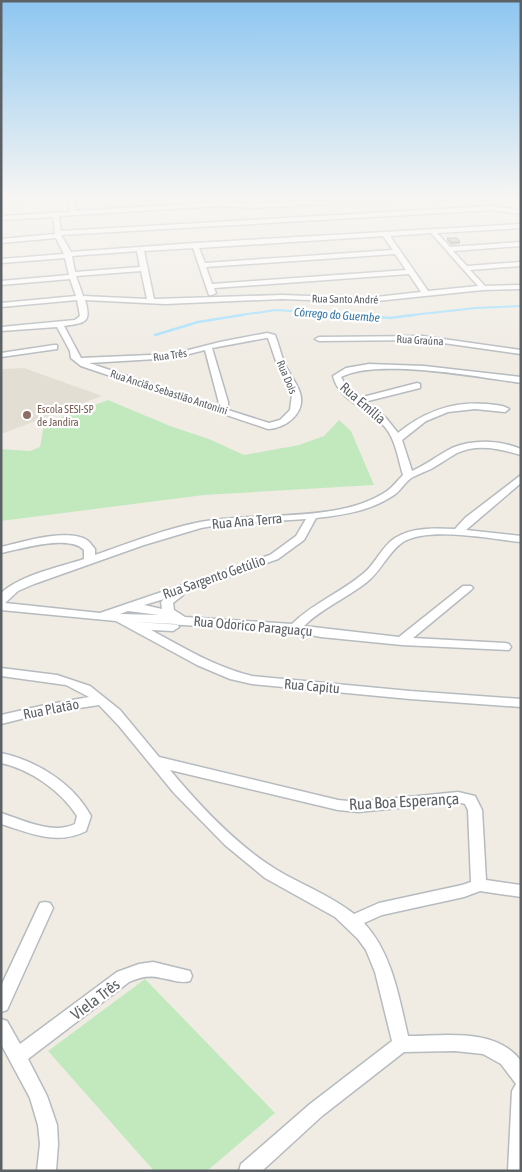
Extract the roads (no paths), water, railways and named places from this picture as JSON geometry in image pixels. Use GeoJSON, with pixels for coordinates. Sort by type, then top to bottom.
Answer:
{"type":"FeatureCollection","features":[{"type":"Feature","properties":{"kind":"street"},"geometry":{"type":"LineString","coordinates":[[1,261],[34,268],[68,255],[96,253]]}},
{"type":"Feature","properties":{"kind":"street"},"geometry":{"type":"LineString","coordinates":[[141,253],[151,301]]}},
{"type":"Feature","properties":{"kind":"street"},"geometry":{"type":"LineString","coordinates":[[198,253],[214,300]]}},
{"type":"Feature","properties":{"kind":"street"},"geometry":{"type":"LineString","coordinates":[[202,265],[386,253]]}},
{"type":"Feature","properties":{"kind":"street"},"geometry":{"type":"LineString","coordinates":[[396,253],[427,295]]}},
{"type":"Feature","properties":{"kind":"street"},"geometry":{"type":"LineString","coordinates":[[451,253],[484,288]]}},
{"type":"Feature","properties":{"kind":"street"},"geometry":{"type":"LineString","coordinates":[[1,329],[77,322],[84,317],[68,255]]}},
{"type":"Feature","properties":{"kind":"street"},"geometry":{"type":"LineString","coordinates":[[465,268],[521,264]]}},
{"type":"Feature","properties":{"kind":"street"},"geometry":{"type":"LineString","coordinates":[[1,284],[72,275],[145,269]]}},
{"type":"Feature","properties":{"kind":"street"},"geometry":{"type":"LineString","coordinates":[[209,286],[410,272]]}},
{"type":"Feature","properties":{"kind":"street","name":"Rua Santo André"},"geometry":{"type":"LineString","coordinates":[[1,305],[79,298],[151,301],[282,297],[367,300],[484,288],[521,287]]}},
{"type":"Feature","properties":{"kind":"street"},"geometry":{"type":"LineString","coordinates":[[59,324],[71,344],[74,356],[79,361]]}},
{"type":"Feature","properties":{"kind":"street","name":"Rua Dois"},"geometry":{"type":"LineString","coordinates":[[259,336],[267,335],[272,337],[282,367],[297,399],[294,410],[278,425]]}},
{"type":"Feature","properties":{"kind":"street","name":"Rua Três"},"geometry":{"type":"LineString","coordinates":[[79,361],[165,357],[259,336]]}},
{"type":"Feature","properties":{"kind":"street","name":"Rua Graúna"},"geometry":{"type":"LineString","coordinates":[[318,339],[422,338],[521,352]]}},
{"type":"Feature","properties":{"kind":"street"},"geometry":{"type":"LineString","coordinates":[[208,347],[224,402],[224,410]]}},
{"type":"Feature","properties":{"kind":"street"},"geometry":{"type":"LineString","coordinates":[[1,355],[54,348]]}},
{"type":"Feature","properties":{"kind":"street","name":"Rua Ancião Sebastião Antonini"},"geometry":{"type":"LineString","coordinates":[[79,361],[94,368],[268,426],[278,425]]}},
{"type":"Feature","properties":{"kind":"street","name":"Rua Emília"},"geometry":{"type":"LineString","coordinates":[[408,475],[398,438],[384,421],[340,386],[337,381],[340,372],[361,367],[402,367],[521,380]]}},
{"type":"Feature","properties":{"kind":"street"},"geometry":{"type":"LineString","coordinates":[[359,401],[417,386]]}},
{"type":"Feature","properties":{"kind":"street"},"geometry":{"type":"LineString","coordinates":[[398,438],[427,417],[445,410],[476,406],[505,410]]}},
{"type":"Feature","properties":{"kind":"street"},"geometry":{"type":"LineString","coordinates":[[312,517],[349,510],[382,499],[394,491],[408,475],[425,470],[449,454],[465,447],[495,445],[521,452]]}},
{"type":"Feature","properties":{"kind":"street"},"geometry":{"type":"LineString","coordinates":[[458,532],[468,520],[521,478]]}},
{"type":"Feature","properties":{"kind":"street","name":"Rua Ana Terra"},"geometry":{"type":"LineString","coordinates":[[41,577],[213,522],[312,517]]}},
{"type":"Feature","properties":{"kind":"street","name":"Rua Sargento Getúlio"},"geometry":{"type":"LineString","coordinates":[[119,613],[208,579],[274,557],[300,538],[312,517]]}},
{"type":"Feature","properties":{"kind":"street"},"geometry":{"type":"LineString","coordinates":[[295,628],[306,616],[357,584],[374,569],[398,540],[415,533],[458,532],[521,539]]}},
{"type":"Feature","properties":{"kind":"street"},"geometry":{"type":"LineString","coordinates":[[1,550],[75,539],[84,541],[88,545],[91,555],[89,561]]}},
{"type":"Feature","properties":{"kind":"street"},"geometry":{"type":"LineString","coordinates":[[1,588],[41,577]]}},
{"type":"Feature","properties":{"kind":"street"},"geometry":{"type":"LineString","coordinates":[[1,601],[7,593],[16,587],[41,577]]}},
{"type":"Feature","properties":{"kind":"street"},"geometry":{"type":"LineString","coordinates":[[175,648],[169,635],[173,621],[167,607],[167,602],[208,579]]}},
{"type":"Feature","properties":{"kind":"street"},"geometry":{"type":"LineString","coordinates":[[402,641],[467,588]]}},
{"type":"Feature","properties":{"kind":"street","name":"Rua Odorico Paraguaçu"},"geometry":{"type":"LineString","coordinates":[[1,606],[100,616],[119,613],[295,628],[321,633],[402,641],[505,647]]}},
{"type":"Feature","properties":{"kind":"street"},"geometry":{"type":"LineString","coordinates":[[119,613],[148,609],[173,621]]}},
{"type":"Feature","properties":{"kind":"street","name":"Rua Capitu"},"geometry":{"type":"LineString","coordinates":[[119,613],[133,625],[216,670],[252,680],[521,703]]}},
{"type":"Feature","properties":{"kind":"street"},"geometry":{"type":"LineString","coordinates":[[133,625],[185,620]]}},
{"type":"Feature","properties":{"kind":"street"},"geometry":{"type":"LineString","coordinates":[[1,672],[58,680],[85,687],[116,712],[154,761],[199,812],[259,866],[340,911],[353,922],[375,951],[382,969],[401,1044]]}},
{"type":"Feature","properties":{"kind":"street","name":"Rua Platão"},"geometry":{"type":"LineString","coordinates":[[1,720],[45,708],[101,700]]}},
{"type":"Feature","properties":{"kind":"street"},"geometry":{"type":"LineString","coordinates":[[1,758],[23,763],[33,769],[76,803],[84,816],[81,827],[65,834],[49,832],[1,818]]}},
{"type":"Feature","properties":{"kind":"street","name":"Rua Boa Esperança"},"geometry":{"type":"LineString","coordinates":[[154,761],[338,805],[358,807],[458,797],[467,798],[475,810],[479,885]]}},
{"type":"Feature","properties":{"kind":"street"},"geometry":{"type":"LineString","coordinates":[[353,922],[379,910],[479,885],[521,891]]}},
{"type":"Feature","properties":{"kind":"street"},"geometry":{"type":"LineString","coordinates":[[1,1005],[45,908]]}},
{"type":"Feature","properties":{"kind":"street","name":"Viela Três"},"geometry":{"type":"LineString","coordinates":[[17,1057],[123,977],[138,970],[151,969],[184,976]]}},
{"type":"Feature","properties":{"kind":"street"},"geometry":{"type":"LineString","coordinates":[[1,1027],[42,1105],[49,1139],[46,1171]]}},
{"type":"Feature","properties":{"kind":"street"},"geometry":{"type":"LineString","coordinates":[[248,1171],[316,1110],[401,1044],[453,1044],[489,1047],[507,1057],[521,1078]]}},
{"type":"Feature","properties":{"kind":"street"},"geometry":{"type":"LineString","coordinates":[[517,1171],[521,1091]]}},
{"type":"Feature","properties":{"kind":"waterway","name":"Córrego do Guembe"},"geometry":{"type":"LineString","coordinates":[[403,316],[476,308],[521,306]]}},
{"type":"Feature","properties":{"kind":"waterway","name":"Córrego do Guembe"},"geometry":{"type":"LineString","coordinates":[[234,316],[276,310],[368,316]]}},
{"type":"Feature","properties":{"kind":"waterway","name":"Córrego do Guembe"},"geometry":{"type":"LineString","coordinates":[[155,335],[198,322],[242,315]]}},
{"type":"Feature","properties":{"kind":"waterway","name":"Córrego do Guembe"},"geometry":{"type":"LineString","coordinates":[[351,315],[390,318],[414,315]]}},
{"type":"Feature","properties":{"kind":"place","name":"Escola SESI-SP de Jandira"},"geometry":{"type":"Point","coordinates":[27,415]}}]}
